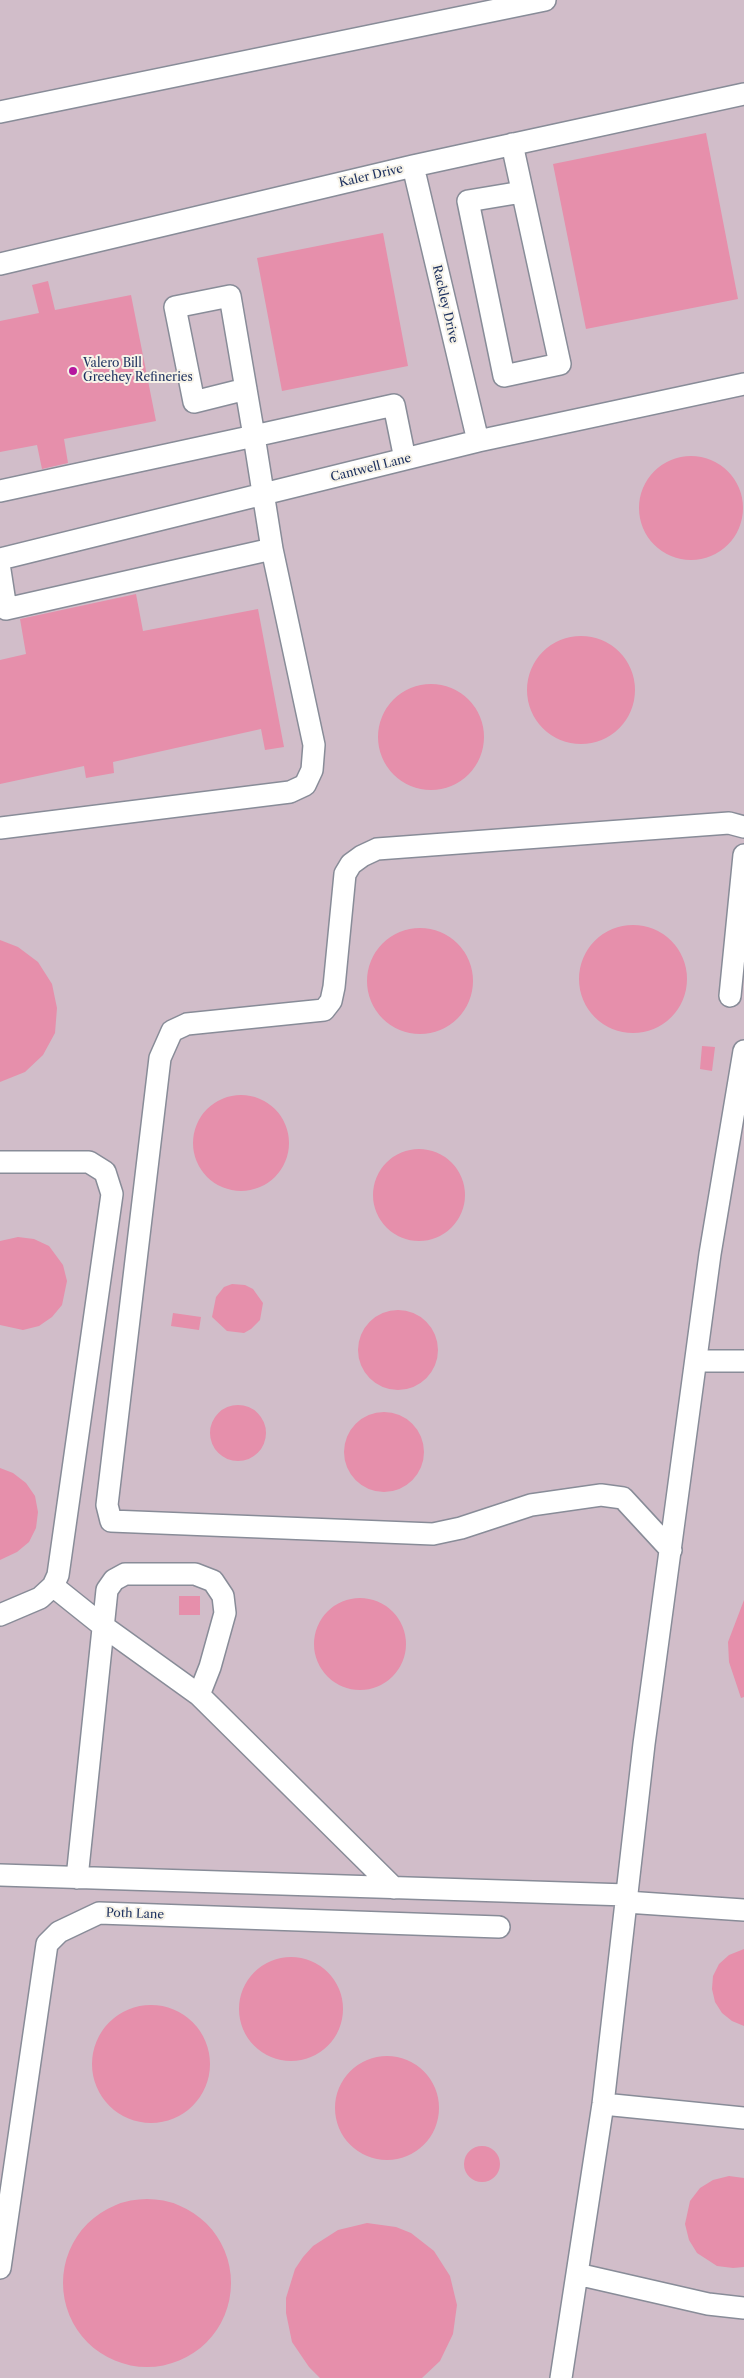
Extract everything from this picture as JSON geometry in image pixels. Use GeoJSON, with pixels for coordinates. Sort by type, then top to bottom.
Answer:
{"type":"FeatureCollection","features":[{"type":"Feature","properties":{"kind":"street"},"geometry":{"type":"LineString","coordinates":[[0,112],[545,0]]}},
{"type":"Feature","properties":{"kind":"street","name":"Kaler Drive"},"geometry":{"type":"LineString","coordinates":[[0,264],[413,166],[744,94]]}},
{"type":"Feature","properties":{"kind":"street"},"geometry":{"type":"LineString","coordinates":[[512,144],[560,364],[504,376],[468,202],[522,192]]}},
{"type":"Feature","properties":{"kind":"street","name":"Rackley Drive"},"geometry":{"type":"LineString","coordinates":[[413,166],[478,441]]}},
{"type":"Feature","properties":{"kind":"street"},"geometry":{"type":"LineString","coordinates":[[0,828],[290,792],[305,785],[312,770],[314,745],[272,549],[265,494],[230,296],[175,307],[194,402],[246,390]]}},
{"type":"Feature","properties":{"kind":"street","name":"Cantwell Lane"},"geometry":{"type":"LineString","coordinates":[[0,559],[478,441],[744,384]]}},
{"type":"Feature","properties":{"kind":"street"},"geometry":{"type":"LineString","coordinates":[[0,491],[394,405],[405,459]]}},
{"type":"Feature","properties":{"kind":"street"},"geometry":{"type":"LineString","coordinates":[[0,570],[3,610],[272,549]]}},
{"type":"Feature","properties":{"kind":"street"},"geometry":{"type":"LineString","coordinates":[[671,1550],[623,1498],[601,1495],[531,1505],[461,1528],[433,1534],[111,1521],[107,1505],[160,1058],[172,1031],[187,1024],[324,1010],[331,1001],[334,987],[345,874],[351,864],[377,849],[729,823],[744,827]]}},
{"type":"Feature","properties":{"kind":"street"},"geometry":{"type":"LineString","coordinates":[[730,996],[744,854]]}},
{"type":"Feature","properties":{"kind":"street"},"geometry":{"type":"LineString","coordinates":[[561,2378],[603,2104],[627,1898],[710,1254],[744,1050]]}},
{"type":"Feature","properties":{"kind":"street"},"geometry":{"type":"LineString","coordinates":[[0,1162],[89,1162],[105,1172],[112,1194],[58,1575],[53,1586],[40,1598],[0,1615]]}},
{"type":"Feature","properties":{"kind":"street"},"geometry":{"type":"LineString","coordinates":[[696,1360],[744,1361]]}},
{"type":"Feature","properties":{"kind":"street"},"geometry":{"type":"LineString","coordinates":[[77,1878],[107,1590],[114,1580],[125,1574],[196,1574],[213,1581],[223,1596],[225,1612],[210,1667],[199,1695]]}},
{"type":"Feature","properties":{"kind":"street"},"geometry":{"type":"LineString","coordinates":[[53,1586],[103,1626],[199,1695],[394,1888]]}},
{"type":"Feature","properties":{"kind":"street"},"geometry":{"type":"LineString","coordinates":[[0,1875],[627,1898],[744,1910]]}},
{"type":"Feature","properties":{"kind":"street","name":"Poth Lane"},"geometry":{"type":"LineString","coordinates":[[0,2268],[47,1944],[59,1932],[99,1913],[499,1927]]}},
{"type":"Feature","properties":{"kind":"street"},"geometry":{"type":"LineString","coordinates":[[603,2104],[744,2118]]}},
{"type":"Feature","properties":{"kind":"street"},"geometry":{"type":"LineString","coordinates":[[577,2274],[708,2304],[744,2308]]}},
{"type":"Feature","properties":{"kind":"shaded area"},"geometry":{"type":"Polygon","coordinates":[[[0,0],[744,0],[744,2378],[0,2378],[0,0]]]}},
{"type":"Feature","properties":{"kind":"building"},"geometry":{"type":"Polygon","coordinates":[[[706,133],[738,299],[586,329],[553,164],[706,133]]]}},
{"type":"Feature","properties":{"kind":"building"},"geometry":{"type":"Polygon","coordinates":[[[383,233],[408,366],[282,391],[257,258],[383,233]]]}},
{"type":"Feature","properties":{"kind":"building","name":"Valero Bill Greehey Refineries"},"geometry":{"type":"Polygon","coordinates":[[[48,281],[55,310],[131,295],[156,421],[64,439],[68,463],[42,469],[37,445],[0,452],[0,321],[39,313],[32,285],[48,281]]]}},
{"type":"Feature","properties":{"kind":"building"},"geometry":{"type":"Polygon","coordinates":[[[691,456],[711,460],[720,464],[728,471],[735,479],[739,488],[743,508],[739,528],[735,537],[728,545],[720,552],[711,556],[691,560],[671,556],[662,552],[654,545],[647,537],[643,528],[639,508],[643,488],[647,479],[654,471],[662,464],[671,460],[691,456]]]}},
{"type":"Feature","properties":{"kind":"building"},"geometry":{"type":"Polygon","coordinates":[[[136,594],[143,631],[258,609],[284,747],[265,750],[261,729],[113,762],[114,773],[86,778],[84,766],[0,784],[0,660],[26,654],[20,619],[136,594]]]}},
{"type":"Feature","properties":{"kind":"building"},"geometry":{"type":"Polygon","coordinates":[[[581,636],[602,640],[619,652],[631,669],[635,690],[631,711],[619,728],[602,740],[581,744],[560,740],[543,728],[531,711],[527,690],[531,669],[543,652],[560,640],[581,636]]]}},
{"type":"Feature","properties":{"kind":"building"},"geometry":{"type":"Polygon","coordinates":[[[431,684],[451,688],[468,700],[480,717],[484,737],[480,757],[468,774],[451,786],[431,790],[411,786],[394,774],[382,757],[378,737],[382,717],[394,700],[411,688],[431,684]]]}},
{"type":"Feature","properties":{"kind":"building"},"geometry":{"type":"Polygon","coordinates":[[[633,925],[654,929],[671,941],[683,958],[687,979],[683,1000],[671,1017],[654,1029],[633,1033],[612,1029],[595,1017],[583,1000],[579,979],[583,958],[595,941],[612,929],[633,925]]]}},
{"type":"Feature","properties":{"kind":"building"},"geometry":{"type":"Polygon","coordinates":[[[420,928],[440,932],[457,944],[469,961],[473,981],[469,1001],[457,1018],[440,1030],[420,1034],[400,1030],[383,1018],[371,1001],[367,981],[371,961],[383,944],[400,932],[420,928]]]}},
{"type":"Feature","properties":{"kind":"building"},"geometry":{"type":"Polygon","coordinates":[[[0,940],[18,947],[38,962],[52,984],[57,1008],[55,1033],[43,1055],[25,1072],[0,1082],[0,940]]]}},
{"type":"Feature","properties":{"kind":"building"},"geometry":{"type":"Polygon","coordinates":[[[702,1046],[715,1047],[712,1071],[700,1069],[702,1046]]]}},
{"type":"Feature","properties":{"kind":"building"},"geometry":{"type":"Polygon","coordinates":[[[241,1095],[259,1098],[275,1109],[286,1125],[289,1143],[286,1161],[275,1177],[259,1188],[241,1191],[223,1188],[207,1177],[196,1161],[193,1143],[196,1125],[207,1109],[223,1098],[241,1095]]]}},
{"type":"Feature","properties":{"kind":"building"},"geometry":{"type":"Polygon","coordinates":[[[410,1149],[428,1149],[445,1156],[458,1169],[465,1186],[465,1204],[458,1221],[445,1234],[428,1241],[410,1241],[393,1234],[380,1221],[373,1204],[373,1186],[380,1169],[393,1156],[410,1149]]]}},
{"type":"Feature","properties":{"kind":"building"},"geometry":{"type":"Polygon","coordinates":[[[18,1237],[34,1239],[49,1246],[63,1265],[67,1281],[62,1305],[52,1317],[39,1326],[23,1330],[0,1325],[0,1241],[18,1237]]]}},
{"type":"Feature","properties":{"kind":"building"},"geometry":{"type":"Polygon","coordinates":[[[232,1284],[245,1285],[253,1289],[263,1303],[260,1320],[244,1333],[227,1331],[212,1317],[216,1297],[224,1287],[232,1284]]]}},
{"type":"Feature","properties":{"kind":"building"},"geometry":{"type":"Polygon","coordinates":[[[398,1310],[413,1313],[426,1322],[435,1335],[438,1350],[435,1365],[426,1378],[413,1387],[398,1390],[383,1387],[370,1378],[361,1365],[358,1350],[361,1335],[370,1322],[383,1313],[398,1310]]]}},
{"type":"Feature","properties":{"kind":"building"},"geometry":{"type":"Polygon","coordinates":[[[173,1313],[201,1317],[199,1330],[171,1326],[173,1313]]]}},
{"type":"Feature","properties":{"kind":"building"},"geometry":{"type":"Polygon","coordinates":[[[238,1405],[249,1407],[258,1413],[264,1422],[266,1433],[264,1444],[258,1453],[249,1459],[238,1461],[227,1459],[218,1453],[212,1444],[210,1433],[212,1422],[218,1413],[227,1407],[238,1405]]]}},
{"type":"Feature","properties":{"kind":"building"},"geometry":{"type":"Polygon","coordinates":[[[384,1412],[399,1415],[412,1424],[421,1437],[424,1452],[421,1467],[412,1480],[399,1489],[384,1492],[369,1489],[356,1480],[347,1467],[344,1452],[347,1437],[356,1424],[369,1415],[384,1412]]]}},
{"type":"Feature","properties":{"kind":"building"},"geometry":{"type":"Polygon","coordinates":[[[0,1468],[13,1473],[26,1483],[35,1496],[38,1512],[36,1528],[29,1542],[17,1552],[0,1560],[0,1468]]]}},
{"type":"Feature","properties":{"kind":"building"},"geometry":{"type":"Polygon","coordinates":[[[179,1596],[200,1596],[200,1615],[179,1615],[179,1596]]]}},
{"type":"Feature","properties":{"kind":"building"},"geometry":{"type":"Polygon","coordinates":[[[360,1598],[378,1602],[392,1612],[402,1626],[406,1644],[402,1662],[392,1676],[378,1686],[360,1690],[342,1686],[328,1676],[318,1662],[314,1644],[318,1626],[328,1612],[342,1602],[360,1598]]]}},
{"type":"Feature","properties":{"kind":"building"},"geometry":{"type":"Polygon","coordinates":[[[744,1600],[744,1697],[741,1698],[729,1662],[728,1642],[744,1600]]]}},
{"type":"Feature","properties":{"kind":"building"},"geometry":{"type":"Polygon","coordinates":[[[744,1949],[744,2026],[732,2021],[722,2013],[715,2002],[712,1989],[713,1976],[719,1964],[729,1955],[744,1949]]]}},
{"type":"Feature","properties":{"kind":"building"},"geometry":{"type":"Polygon","coordinates":[[[291,1957],[311,1961],[328,1972],[339,1989],[343,2009],[339,2029],[328,2046],[311,2057],[291,2061],[271,2057],[254,2046],[243,2029],[239,2009],[243,1989],[254,1972],[271,1961],[291,1957]]]}},
{"type":"Feature","properties":{"kind":"building"},"geometry":{"type":"Polygon","coordinates":[[[151,2005],[163,2006],[174,2010],[193,2022],[205,2041],[209,2052],[209,2076],[205,2087],[193,2106],[174,2118],[163,2122],[151,2123],[139,2122],[128,2118],[109,2106],[97,2087],[93,2076],[92,2064],[93,2052],[97,2041],[109,2022],[128,2010],[139,2006],[151,2005]]]}},
{"type":"Feature","properties":{"kind":"building"},"geometry":{"type":"Polygon","coordinates":[[[387,2056],[407,2060],[424,2071],[435,2088],[439,2108],[435,2128],[424,2145],[407,2156],[387,2160],[367,2156],[350,2145],[339,2128],[335,2108],[339,2088],[350,2071],[367,2060],[387,2056]]]}},
{"type":"Feature","properties":{"kind":"building"},"geometry":{"type":"Polygon","coordinates":[[[482,2146],[489,2147],[495,2151],[499,2157],[499,2171],[495,2177],[489,2181],[482,2182],[475,2181],[469,2177],[465,2171],[464,2164],[465,2157],[469,2151],[475,2147],[482,2146]]]}},
{"type":"Feature","properties":{"kind":"building"},"geometry":{"type":"Polygon","coordinates":[[[729,2176],[744,2178],[744,2267],[717,2266],[697,2253],[689,2240],[685,2224],[690,2201],[700,2188],[713,2180],[729,2176]]]}},
{"type":"Feature","properties":{"kind":"building"},"geometry":{"type":"Polygon","coordinates":[[[147,2199],[171,2203],[186,2209],[194,2213],[212,2230],[217,2236],[227,2259],[231,2283],[227,2307],[221,2322],[217,2330],[200,2348],[194,2353],[171,2363],[147,2367],[123,2363],[108,2357],[100,2353],[82,2336],[77,2330],[67,2307],[63,2283],[67,2259],[73,2244],[77,2236],[94,2218],[100,2213],[123,2203],[147,2199]]]}},
{"type":"Feature","properties":{"kind":"building"},"geometry":{"type":"Polygon","coordinates":[[[367,2223],[396,2227],[411,2233],[434,2251],[450,2276],[457,2305],[453,2334],[440,2361],[422,2378],[320,2378],[309,2367],[292,2342],[286,2313],[286,2298],[295,2269],[313,2246],[338,2230],[367,2223]]]}},
{"type":"Feature","properties":{"kind":"place","name":"Valero Bill Greehey Refineries"},"geometry":{"type":"Point","coordinates":[73,371]}}]}
